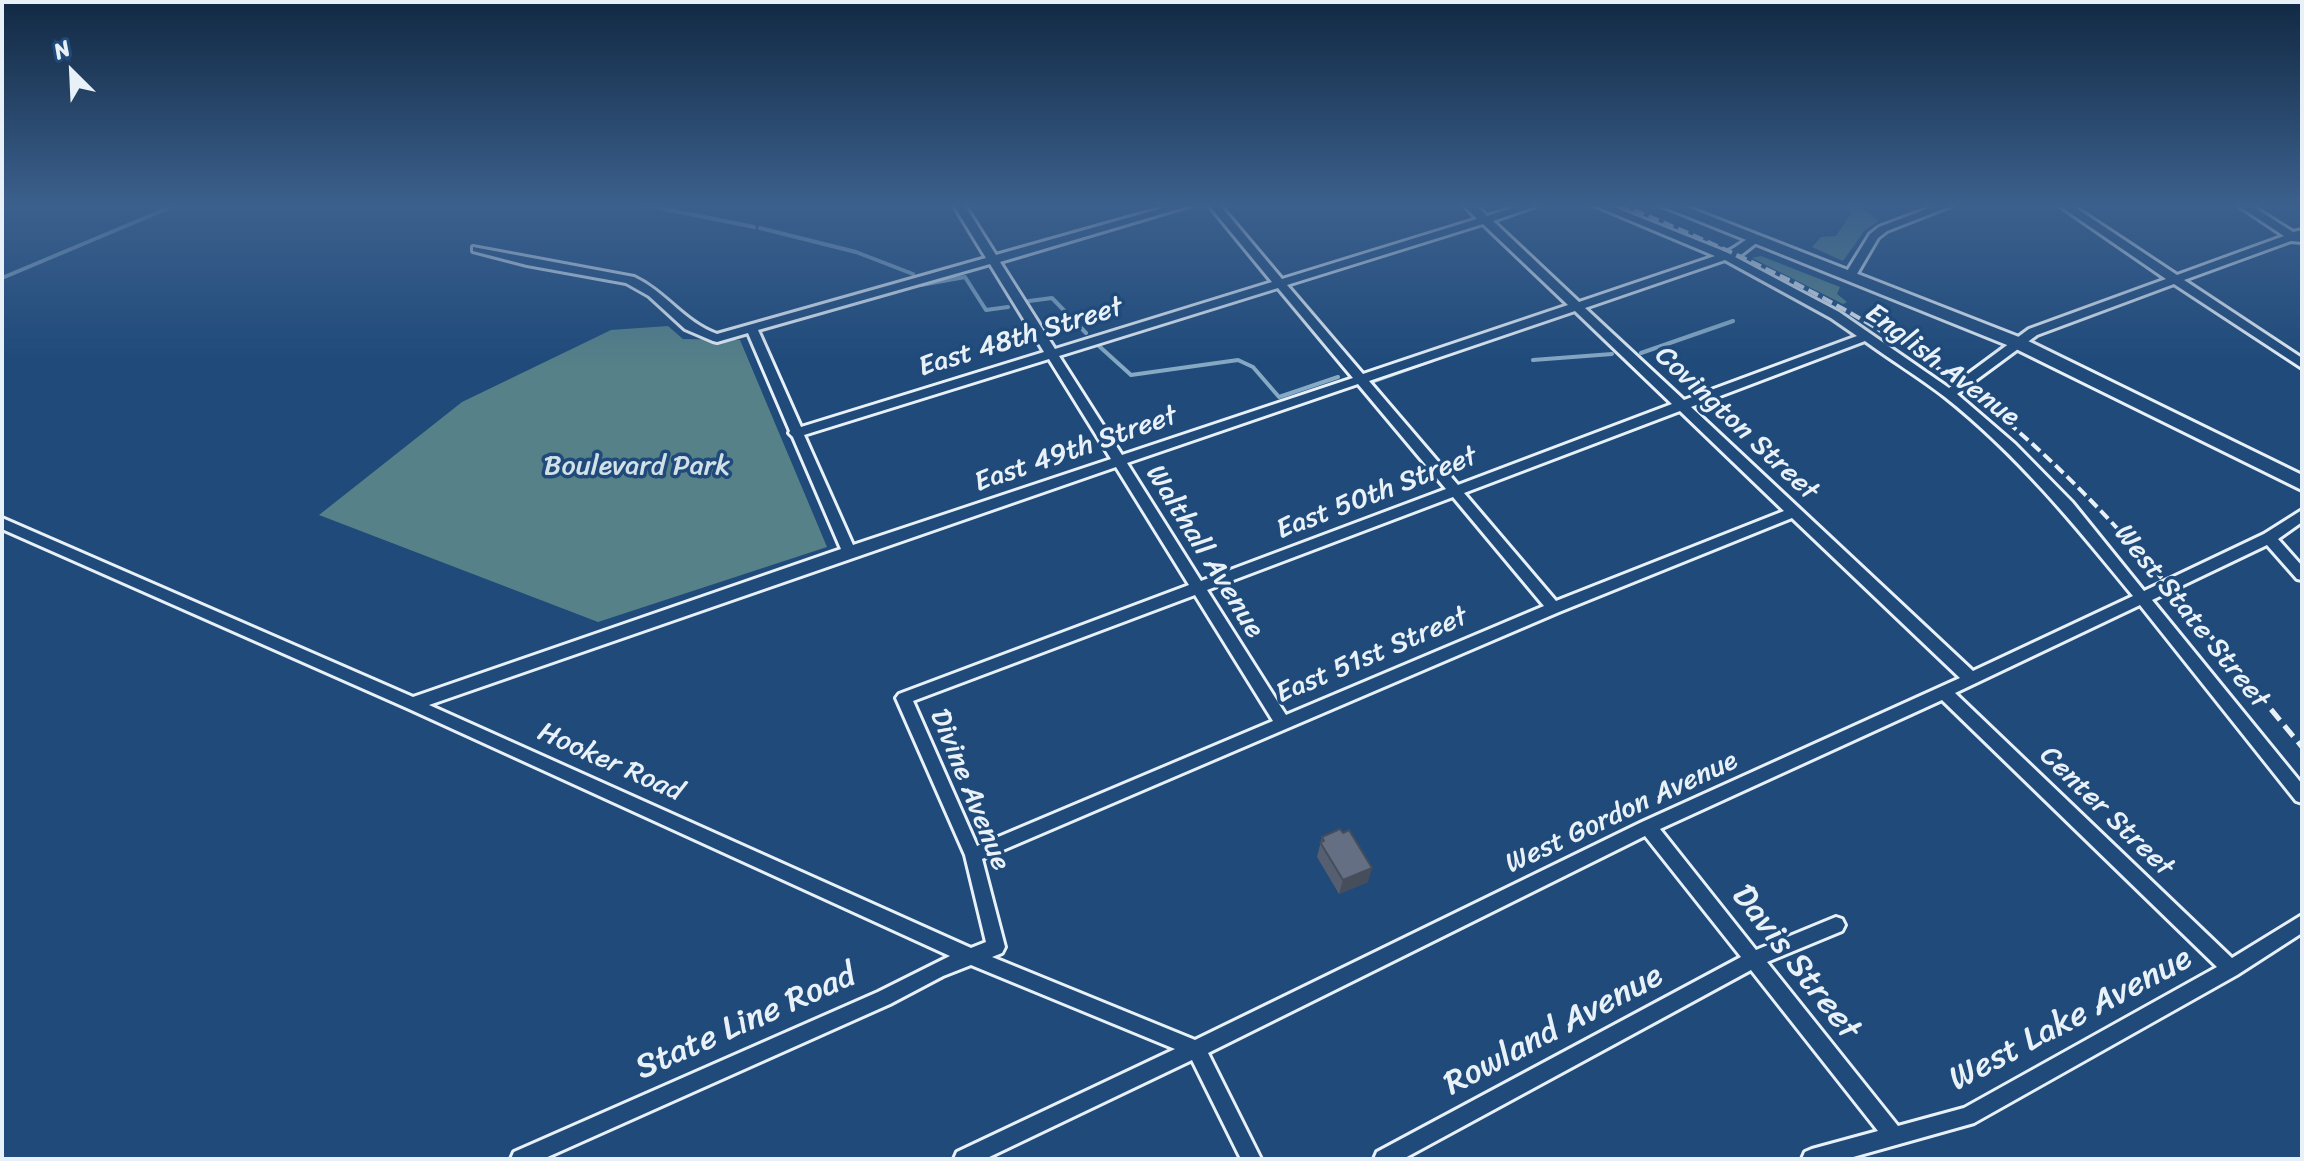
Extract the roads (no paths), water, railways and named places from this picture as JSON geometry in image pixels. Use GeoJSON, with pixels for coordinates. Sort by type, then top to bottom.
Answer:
{"type":"FeatureCollection","features":[{"type":"Feature","properties":{"kind":"highway"},"geometry":{"type":"LineString","coordinates":[[1804,258],[2018,343],[2302,483]]}},
{"type":"Feature","properties":{"kind":"street"},"geometry":{"type":"LineString","coordinates":[[513,258],[630,280],[645,287],[679,321],[695,332],[717,338],[998,258]]}},
{"type":"Feature","properties":{"kind":"street"},"geometry":{"type":"LineString","coordinates":[[1258,258],[1554,608]]}},
{"type":"Feature","properties":{"kind":"street","name":"East 48th Street"},"geometry":{"type":"LineString","coordinates":[[795,433],[1360,258]]}},
{"type":"Feature","properties":{"kind":"street","name":"Covington Street"},"geometry":{"type":"LineString","coordinates":[[1525,258],[1971,679]]}},
{"type":"Feature","properties":{"kind":"street","name":"East 49th Street"},"geometry":{"type":"LineString","coordinates":[[412,704],[849,551],[1714,258]]}},
{"type":"Feature","properties":{"kind":"street","name":"English Avenue"},"geometry":{"type":"LineString","coordinates":[[1729,258],[1809,300],[1867,336],[1949,394],[2037,472]]}},
{"type":"Feature","properties":{"kind":"street"},"geometry":{"type":"LineString","coordinates":[[1850,276],[1861,258]]}},
{"type":"Feature","properties":{"kind":"street"},"geometry":{"type":"LineString","coordinates":[[2143,258],[2302,364]]}},
{"type":"Feature","properties":{"kind":"street"},"geometry":{"type":"LineString","coordinates":[[1949,394],[2033,332],[2238,258]]}},
{"type":"Feature","properties":{"kind":"street","name":"Walthall Avenue"},"geometry":{"type":"LineString","coordinates":[[992,260],[1282,722]]}},
{"type":"Feature","properties":{"kind":"street"},"geometry":{"type":"LineString","coordinates":[[752,329],[849,551]]}},
{"type":"Feature","properties":{"kind":"street","name":"East 50th Street"},"geometry":{"type":"LineString","coordinates":[[904,698],[1867,336]]}},
{"type":"Feature","properties":{"kind":"street","name":"West State Street"},"geometry":{"type":"LineString","coordinates":[[2037,472],[2302,796]]}},
{"type":"Feature","properties":{"kind":"street","name":"East 51st Street"},"geometry":{"type":"LineString","coordinates":[[973,855],[1554,608],[1794,512]]}},
{"type":"Feature","properties":{"kind":"street","name":"West Gordon Avenue"},"geometry":{"type":"LineString","coordinates":[[964,1159],[1648,827],[1944,692],[2269,538],[2302,515]]}},
{"type":"Feature","properties":{"kind":"street","name":"Hooker Road"},"geometry":{"type":"LineString","coordinates":[[2,523],[412,704],[971,957],[1196,1049]]}},
{"type":"Feature","properties":{"kind":"street"},"geometry":{"type":"LineString","coordinates":[[2269,538],[2302,575]]}},
{"type":"Feature","properties":{"kind":"street","name":"Center Street"},"geometry":{"type":"LineString","coordinates":[[1944,692],[2231,969]]}},
{"type":"Feature","properties":{"kind":"street","name":"Divine Avenue"},"geometry":{"type":"LineString","coordinates":[[904,698],[973,855],[996,947]]}},
{"type":"Feature","properties":{"kind":"street","name":"Davis Street"},"geometry":{"type":"LineString","coordinates":[[1648,827],[1894,1136]]}},
{"type":"Feature","properties":{"kind":"street","name":"West Lake Avenue"},"geometry":{"type":"LineString","coordinates":[[1812,1159],[1967,1116],[2231,969],[2302,923]]}},
{"type":"Feature","properties":{"kind":"street","name":"Rowland Avenue"},"geometry":{"type":"LineString","coordinates":[[1384,1159],[1754,959],[1836,925]]}},
{"type":"Feature","properties":{"kind":"street","name":"State Line Road"},"geometry":{"type":"LineString","coordinates":[[521,1159],[996,947]]}},
{"type":"Feature","properties":{"kind":"street"},"geometry":{"type":"LineString","coordinates":[[1196,1049],[1251,1159]]}},
{"type":"Feature","properties":{"kind":"waterway"},"geometry":{"type":"LineString","coordinates":[[2,278],[49,258]]}},
{"type":"Feature","properties":{"kind":"waterway"},"geometry":{"type":"LineString","coordinates":[[872,258],[913,274]]}},
{"type":"Feature","properties":{"kind":"waterway"},"geometry":{"type":"LineString","coordinates":[[921,285],[965,277],[986,310],[1008,307]]}},
{"type":"Feature","properties":{"kind":"waterway"},"geometry":{"type":"LineString","coordinates":[[1029,301],[1052,298],[1086,333]]}},
{"type":"Feature","properties":{"kind":"waterway"},"geometry":{"type":"LineString","coordinates":[[1641,353],[1733,321]]}},
{"type":"Feature","properties":{"kind":"waterway"},"geometry":{"type":"LineString","coordinates":[[1099,346],[1131,375],[1238,360],[1253,367],[1279,397],[1338,377]]}},
{"type":"Feature","properties":{"kind":"waterway"},"geometry":{"type":"LineString","coordinates":[[1533,360],[1612,354]]}},
{"type":"Feature","properties":{"kind":"waterway"},"geometry":{"type":"LineString","coordinates":[[1374,381],[1433,360]]}},
{"type":"Feature","properties":{"kind":"railway"},"geometry":{"type":"LineString","coordinates":[[1744,258],[1881,331],[1993,410],[2083,493],[2192,614]]}},
{"type":"Feature","properties":{"kind":"railway"},"geometry":{"type":"LineString","coordinates":[[2191,612],[2302,747]]}},
{"type":"Feature","properties":{"kind":"park label","name":"Boulevard Park"},"geometry":{"type":"Point","coordinates":[637,467]}}]}
